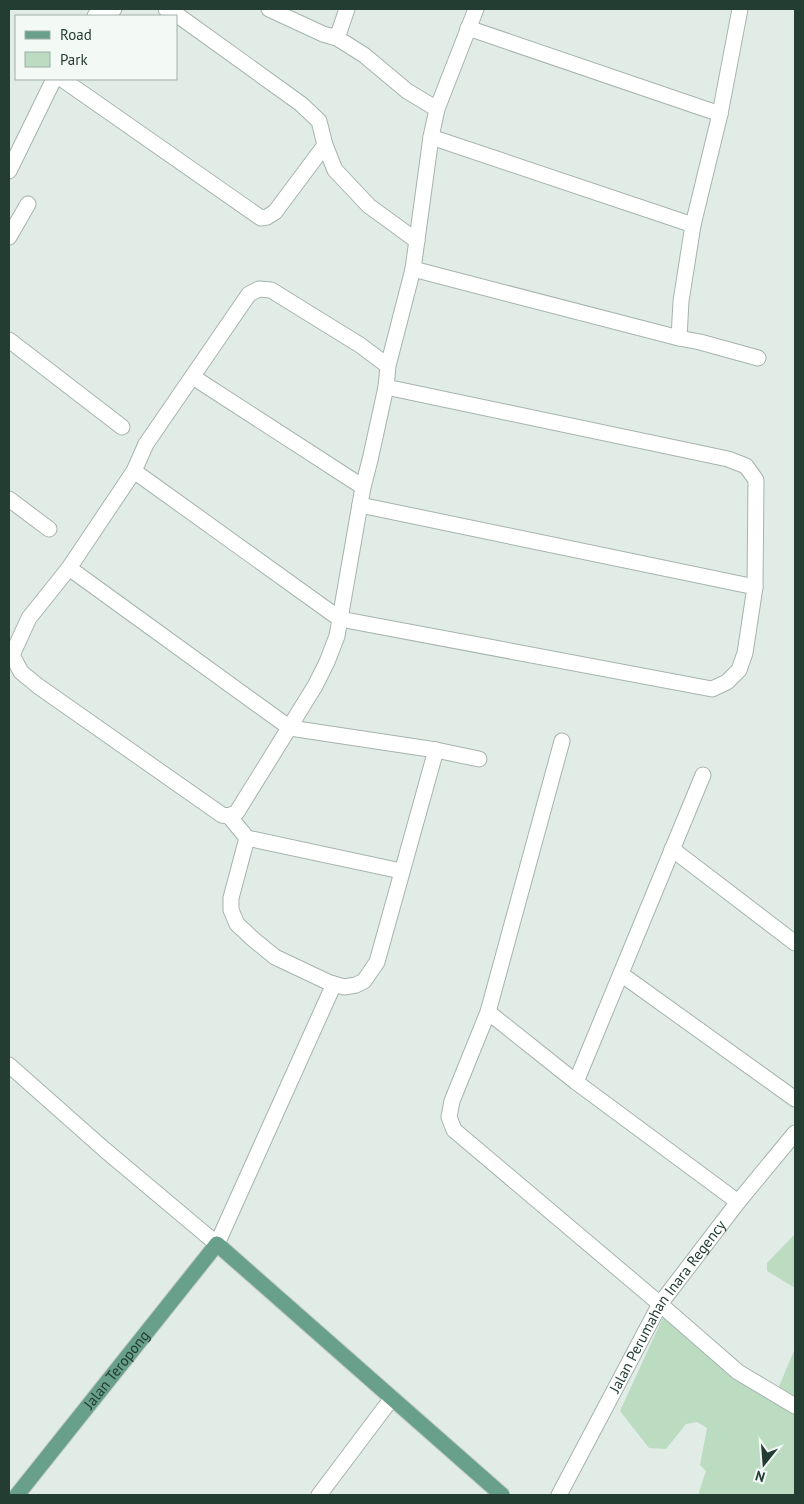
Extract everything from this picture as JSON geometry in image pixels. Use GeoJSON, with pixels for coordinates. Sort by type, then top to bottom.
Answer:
{"type":"FeatureCollection","features":[{"type":"Feature","properties":{"kind":"main road"},"geometry":{"type":"LineString","coordinates":[[217,1244],[502,1495]]}},
{"type":"Feature","properties":{"kind":"main road","name":"Jalan Teropong"},"geometry":{"type":"LineString","coordinates":[[17,1495],[217,1244]]}},
{"type":"Feature","properties":{"kind":"street"},"geometry":{"type":"LineString","coordinates":[[98,12],[114,9]]}},
{"type":"Feature","properties":{"kind":"street"},"geometry":{"type":"LineString","coordinates":[[269,9],[323,34],[337,38],[364,55],[407,91],[437,109]]}},
{"type":"Feature","properties":{"kind":"street"},"geometry":{"type":"LineString","coordinates":[[337,38],[347,9]]}},
{"type":"Feature","properties":{"kind":"street"},"geometry":{"type":"LineString","coordinates":[[388,366],[360,345],[271,290],[259,289],[249,294],[146,444],[134,471],[69,568],[29,618],[12,654],[22,672],[38,686],[222,815],[229,816],[237,812],[290,728],[327,662],[337,636],[363,487],[386,387],[388,366],[413,269],[431,137],[437,109],[476,9]]}},
{"type":"Feature","properties":{"kind":"street"},"geometry":{"type":"LineString","coordinates":[[679,338],[681,301],[693,225],[720,114],[740,9]]}},
{"type":"Feature","properties":{"kind":"street"},"geometry":{"type":"LineString","coordinates":[[178,16],[301,104],[319,121],[325,145],[336,170],[369,206],[417,241]]}},
{"type":"Feature","properties":{"kind":"street"},"geometry":{"type":"LineString","coordinates":[[468,28],[720,114]]}},
{"type":"Feature","properties":{"kind":"street"},"geometry":{"type":"LineString","coordinates":[[9,171],[54,80]]}},
{"type":"Feature","properties":{"kind":"street"},"geometry":{"type":"LineString","coordinates":[[63,80],[261,218],[268,217],[274,212],[325,145]]}},
{"type":"Feature","properties":{"kind":"street"},"geometry":{"type":"LineString","coordinates":[[431,137],[693,225]]}},
{"type":"Feature","properties":{"kind":"street"},"geometry":{"type":"LineString","coordinates":[[9,237],[28,204]]}},
{"type":"Feature","properties":{"kind":"street"},"geometry":{"type":"LineString","coordinates":[[413,269],[758,358]]}},
{"type":"Feature","properties":{"kind":"street"},"geometry":{"type":"LineString","coordinates":[[9,340],[122,427]]}},
{"type":"Feature","properties":{"kind":"street"},"geometry":{"type":"LineString","coordinates":[[193,377],[363,487]]}},
{"type":"Feature","properties":{"kind":"street"},"geometry":{"type":"LineString","coordinates":[[134,471],[340,619],[712,689],[727,682],[740,670],[745,653],[754,587],[756,480],[746,466],[719,457],[386,387]]}},
{"type":"Feature","properties":{"kind":"street"},"geometry":{"type":"LineString","coordinates":[[9,499],[49,529]]}},
{"type":"Feature","properties":{"kind":"street"},"geometry":{"type":"LineString","coordinates":[[360,505],[754,587]]}},
{"type":"Feature","properties":{"kind":"street"},"geometry":{"type":"LineString","coordinates":[[69,568],[290,728],[436,750],[480,759]]}},
{"type":"Feature","properties":{"kind":"street"},"geometry":{"type":"LineString","coordinates":[[562,741],[488,1012],[452,1102],[449,1117],[454,1130],[738,1372],[795,1406]]}},
{"type":"Feature","properties":{"kind":"street"},"geometry":{"type":"LineString","coordinates":[[247,838],[231,898],[231,910],[238,924],[275,956],[344,988],[356,985],[364,981],[376,962],[436,750]]}},
{"type":"Feature","properties":{"kind":"street"},"geometry":{"type":"LineString","coordinates":[[576,1082],[703,775]]}},
{"type":"Feature","properties":{"kind":"street"},"geometry":{"type":"LineString","coordinates":[[229,816],[247,838],[401,871]]}},
{"type":"Feature","properties":{"kind":"street"},"geometry":{"type":"LineString","coordinates":[[672,849],[795,943]]}},
{"type":"Feature","properties":{"kind":"street"},"geometry":{"type":"LineString","coordinates":[[621,974],[795,1098]]}},
{"type":"Feature","properties":{"kind":"street"},"geometry":{"type":"LineString","coordinates":[[9,1065],[105,1150],[217,1244],[334,984]]}},
{"type":"Feature","properties":{"kind":"street"},"geometry":{"type":"LineString","coordinates":[[488,1012],[576,1082],[738,1202]]}},
{"type":"Feature","properties":{"kind":"street","name":"Jalan Perumahan Inara Regency"},"geometry":{"type":"LineString","coordinates":[[559,1495],[660,1304],[738,1202],[795,1133]]}},
{"type":"Feature","properties":{"kind":"street"},"geometry":{"type":"LineString","coordinates":[[319,1495],[392,1398]]}},
{"type":"Feature","properties":{"kind":"green space"},"geometry":{"type":"Polygon","coordinates":[[[795,1234],[795,1288],[767,1271],[767,1263],[795,1234]]]}},
{"type":"Feature","properties":{"kind":"green space"},"geometry":{"type":"Polygon","coordinates":[[[664,1315],[795,1412],[795,1495],[699,1495],[706,1471],[700,1465],[707,1428],[697,1422],[686,1424],[666,1449],[649,1448],[620,1411],[664,1315]]]}},
{"type":"Feature","properties":{"kind":"green space"},"geometry":{"type":"Polygon","coordinates":[[[795,1348],[795,1398],[778,1389],[795,1348]]]}}]}
